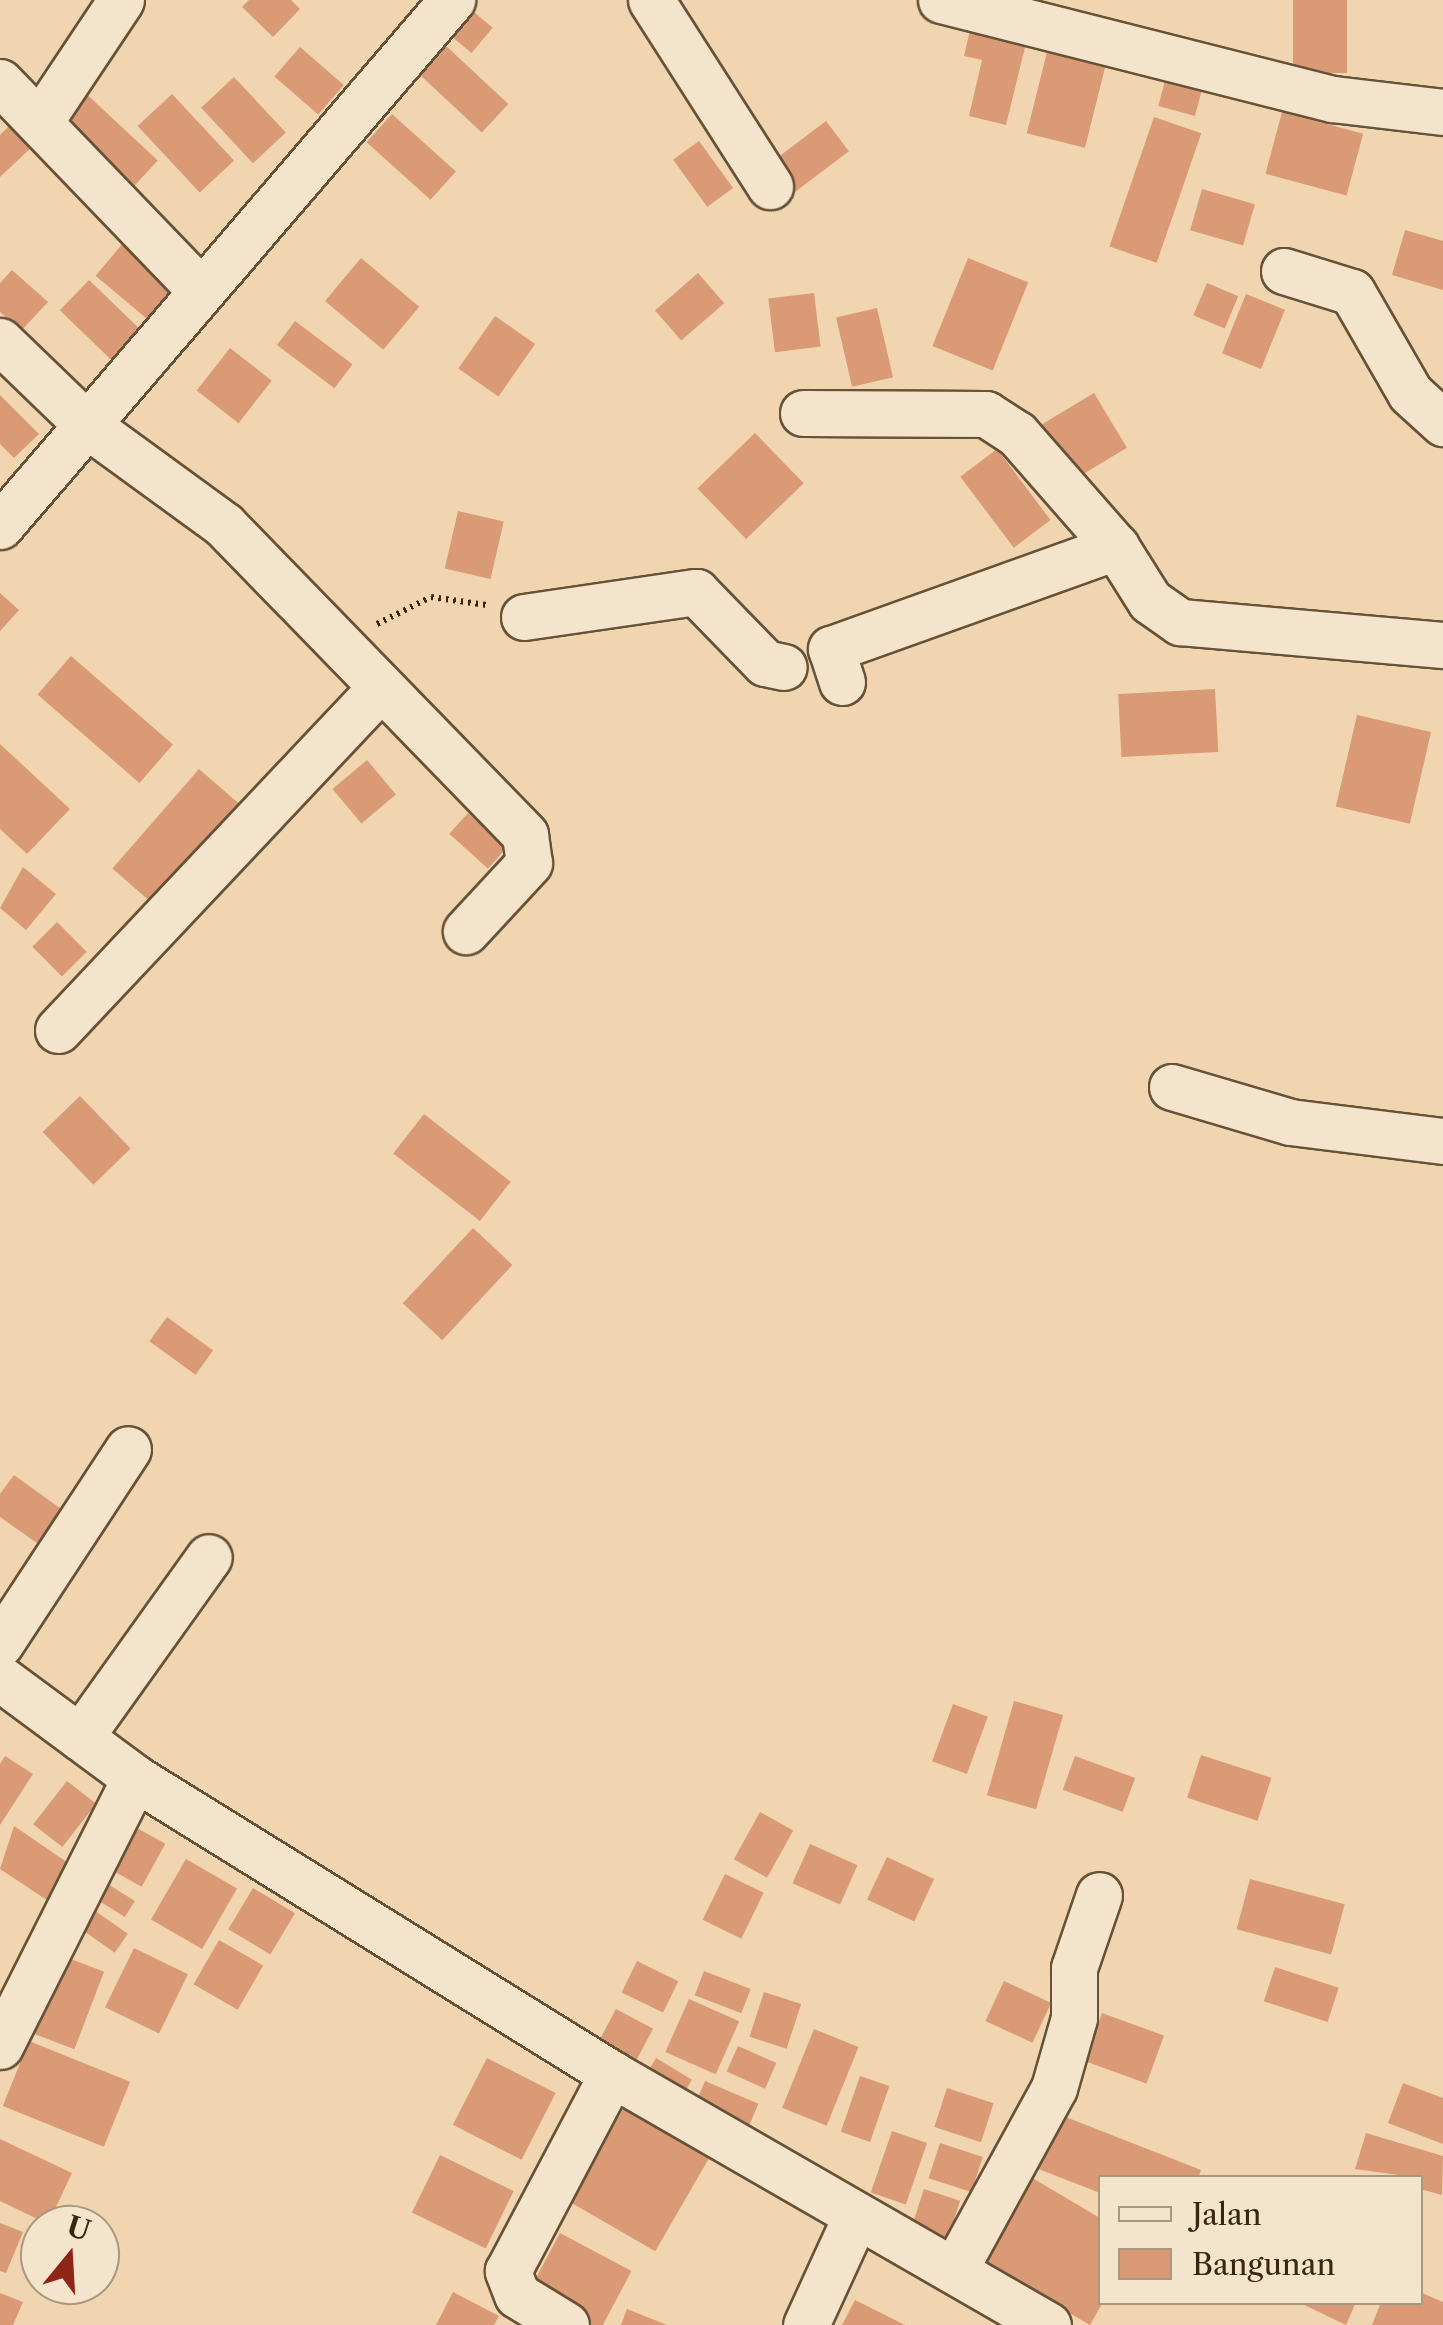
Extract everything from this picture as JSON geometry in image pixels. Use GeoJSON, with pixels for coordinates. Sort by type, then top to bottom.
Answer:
{"type":"FeatureCollection","features":[{"type":"Feature","properties":{"kind":"street"},"geometry":{"type":"LineString","coordinates":[[41,120],[121,0]]}},
{"type":"Feature","properties":{"kind":"street"},"geometry":{"type":"LineString","coordinates":[[0,526],[452,0]]}},
{"type":"Feature","properties":{"kind":"street"},"geometry":{"type":"LineString","coordinates":[[651,0],[770,186]]}},
{"type":"Feature","properties":{"kind":"street"},"geometry":{"type":"LineString","coordinates":[[941,0],[1333,100],[1443,112]]}},
{"type":"Feature","properties":{"kind":"street"},"geometry":{"type":"LineString","coordinates":[[0,82],[41,120],[200,291]]}},
{"type":"Feature","properties":{"kind":"street"},"geometry":{"type":"LineString","coordinates":[[1284,271],[1352,292],[1410,393],[1443,423]]}},
{"type":"Feature","properties":{"kind":"street"},"geometry":{"type":"LineString","coordinates":[[0,341],[87,425],[224,525],[377,692],[531,847],[529,863],[466,931]]}},
{"type":"Feature","properties":{"kind":"street"},"geometry":{"type":"LineString","coordinates":[[803,413],[986,414],[1017,434],[1116,547],[1150,601],[1180,622],[1443,645]]}},
{"type":"Feature","properties":{"kind":"street"},"geometry":{"type":"LineString","coordinates":[[842,682],[831,649],[1116,547]]}},
{"type":"Feature","properties":{"kind":"street"},"geometry":{"type":"LineString","coordinates":[[524,617],[696,592],[765,663],[784,668]]}},
{"type":"Feature","properties":{"kind":"street"},"geometry":{"type":"LineString","coordinates":[[58,1030],[377,692]]}},
{"type":"Feature","properties":{"kind":"street"},"geometry":{"type":"LineString","coordinates":[[1172,1086],[1290,1122],[1443,1141]]}},
{"type":"Feature","properties":{"kind":"street"},"geometry":{"type":"LineString","coordinates":[[0,1644],[128,1449]]}},
{"type":"Feature","properties":{"kind":"street"},"geometry":{"type":"LineString","coordinates":[[80,1737],[209,1557]]}},
{"type":"Feature","properties":{"kind":"street"},"geometry":{"type":"LineString","coordinates":[[0,1678],[135,1778],[612,2074],[856,2216],[956,2267],[1048,2325]]}},
{"type":"Feature","properties":{"kind":"street"},"geometry":{"type":"LineString","coordinates":[[0,2046],[135,1778]]}},
{"type":"Feature","properties":{"kind":"street"},"geometry":{"type":"LineString","coordinates":[[956,2267],[1054,2088],[1074,2018],[1074,1968],[1099,1895]]}},
{"type":"Feature","properties":{"kind":"street"},"geometry":{"type":"LineString","coordinates":[[566,2325],[516,2294],[510,2262],[612,2074]]}},
{"type":"Feature","properties":{"kind":"street"},"geometry":{"type":"LineString","coordinates":[[806,2325],[856,2216]]}},
{"type":"Feature","properties":{"kind":"path"},"geometry":{"type":"LineString","coordinates":[[336,645],[432,597],[457,595],[524,617]]}},
{"type":"Feature","properties":{"kind":"building"},"geometry":{"type":"Polygon","coordinates":[[[249,0],[291,0],[300,9],[273,37],[242,7],[249,0]]]}},
{"type":"Feature","properties":{"kind":"building"},"geometry":{"type":"Polygon","coordinates":[[[1293,0],[1347,0],[1347,73],[1293,73],[1293,0]]]}},
{"type":"Feature","properties":{"kind":"building"},"geometry":{"type":"Polygon","coordinates":[[[462,2],[493,28],[471,53],[441,27],[462,2]]]}},
{"type":"Feature","properties":{"kind":"building"},"geometry":{"type":"Polygon","coordinates":[[[971,26],[1027,39],[1006,125],[969,116],[982,60],[964,56],[971,26]]]}},
{"type":"Feature","properties":{"kind":"building"},"geometry":{"type":"Polygon","coordinates":[[[444,44],[508,104],[482,133],[417,73],[444,44]]]}},
{"type":"Feature","properties":{"kind":"building"},"geometry":{"type":"Polygon","coordinates":[[[1049,44],[1107,59],[1085,148],[1027,133],[1049,44]]]}},
{"type":"Feature","properties":{"kind":"building"},"geometry":{"type":"Polygon","coordinates":[[[300,47],[344,85],[318,114],[274,76],[300,47]]]}},
{"type":"Feature","properties":{"kind":"building"},"geometry":{"type":"Polygon","coordinates":[[[234,77],[286,133],[253,163],[201,108],[234,77]]]}},
{"type":"Feature","properties":{"kind":"building"},"geometry":{"type":"Polygon","coordinates":[[[1165,81],[1202,91],[1195,116],[1158,106],[1165,81]]]}},
{"type":"Feature","properties":{"kind":"building"},"geometry":{"type":"Polygon","coordinates":[[[81,89],[158,161],[131,190],[54,118],[81,89]]]}},
{"type":"Feature","properties":{"kind":"building"},"geometry":{"type":"Polygon","coordinates":[[[172,94],[234,161],[200,193],[138,126],[172,94]]]}},
{"type":"Feature","properties":{"kind":"building"},"geometry":{"type":"Polygon","coordinates":[[[1282,112],[1363,134],[1347,196],[1265,174],[1282,112]]]}},
{"type":"Feature","properties":{"kind":"building"},"geometry":{"type":"Polygon","coordinates":[[[392,114],[456,172],[430,200],[367,142],[392,114]]]}},
{"type":"Feature","properties":{"kind":"building"},"geometry":{"type":"Polygon","coordinates":[[[1154,117],[1201,133],[1157,263],[1109,247],[1154,117]]]}},
{"type":"Feature","properties":{"kind":"building"},"geometry":{"type":"Polygon","coordinates":[[[826,121],[849,151],[795,192],[772,162],[826,121]]]}},
{"type":"Feature","properties":{"kind":"building"},"geometry":{"type":"Polygon","coordinates":[[[12,123],[33,146],[0,177],[0,135],[12,123]]]}},
{"type":"Feature","properties":{"kind":"building"},"geometry":{"type":"Polygon","coordinates":[[[699,141],[733,188],[707,207],[673,160],[699,141]]]}},
{"type":"Feature","properties":{"kind":"building"},"geometry":{"type":"Polygon","coordinates":[[[1202,189],[1255,204],[1243,245],[1190,230],[1202,189]]]}},
{"type":"Feature","properties":{"kind":"building"},"geometry":{"type":"Polygon","coordinates":[[[1405,230],[1443,241],[1443,290],[1392,275],[1405,230]]]}},
{"type":"Feature","properties":{"kind":"building"},"geometry":{"type":"Polygon","coordinates":[[[129,236],[183,281],[149,321],[96,276],[129,236]]]}},
{"type":"Feature","properties":{"kind":"building"},"geometry":{"type":"Polygon","coordinates":[[[361,258],[419,307],[383,350],[325,301],[361,258]]]}},
{"type":"Feature","properties":{"kind":"building"},"geometry":{"type":"Polygon","coordinates":[[[968,258],[1028,282],[993,370],[932,346],[968,258]]]}},
{"type":"Feature","properties":{"kind":"building"},"geometry":{"type":"Polygon","coordinates":[[[12,270],[48,302],[21,331],[0,312],[0,283],[12,270]]]}},
{"type":"Feature","properties":{"kind":"building"},"geometry":{"type":"Polygon","coordinates":[[[698,273],[724,303],[681,341],[655,310],[698,273]]]}},
{"type":"Feature","properties":{"kind":"building"},"geometry":{"type":"Polygon","coordinates":[[[89,280],[143,332],[114,362],[60,310],[89,280]]]}},
{"type":"Feature","properties":{"kind":"building"},"geometry":{"type":"Polygon","coordinates":[[[1207,283],[1238,296],[1225,329],[1193,315],[1207,283]]]}},
{"type":"Feature","properties":{"kind":"building"},"geometry":{"type":"Polygon","coordinates":[[[814,293],[821,347],[775,352],[768,299],[814,293]]]}},
{"type":"Feature","properties":{"kind":"building"},"geometry":{"type":"Polygon","coordinates":[[[1246,294],[1285,310],[1261,369],[1222,353],[1246,294]]]}},
{"type":"Feature","properties":{"kind":"building"},"geometry":{"type":"Polygon","coordinates":[[[877,308],[893,377],[852,387],[836,317],[877,308]]]}},
{"type":"Feature","properties":{"kind":"building"},"geometry":{"type":"Polygon","coordinates":[[[495,316],[535,344],[498,397],[458,368],[495,316]]]}},
{"type":"Feature","properties":{"kind":"building"},"geometry":{"type":"Polygon","coordinates":[[[295,321],[353,364],[334,388],[277,345],[295,321]]]}},
{"type":"Feature","properties":{"kind":"building"},"geometry":{"type":"Polygon","coordinates":[[[230,348],[272,381],[239,423],[197,391],[230,348]]]}},
{"type":"Feature","properties":{"kind":"building"},"geometry":{"type":"Polygon","coordinates":[[[1094,393],[1127,448],[1070,482],[1037,427],[1094,393]]]}},
{"type":"Feature","properties":{"kind":"building"},"geometry":{"type":"Polygon","coordinates":[[[0,395],[39,434],[14,458],[0,444],[0,395]]]}},
{"type":"Feature","properties":{"kind":"building"},"geometry":{"type":"Polygon","coordinates":[[[755,433],[804,483],[746,539],[697,489],[755,433]]]}},
{"type":"Feature","properties":{"kind":"building"},"geometry":{"type":"Polygon","coordinates":[[[997,449],[1051,520],[1014,548],[960,477],[997,449]]]}},
{"type":"Feature","properties":{"kind":"building"},"geometry":{"type":"Polygon","coordinates":[[[458,511],[504,522],[491,579],[445,568],[458,511]]]}},
{"type":"Feature","properties":{"kind":"building"},"geometry":{"type":"Polygon","coordinates":[[[0,593],[19,610],[0,631],[0,593]]]}},
{"type":"Feature","properties":{"kind":"building"},"geometry":{"type":"Polygon","coordinates":[[[71,656],[173,745],[139,783],[38,694],[71,656]]]}},
{"type":"Feature","properties":{"kind":"building"},"geometry":{"type":"Polygon","coordinates":[[[1215,689],[1218,752],[1121,757],[1118,694],[1215,689]]]}},
{"type":"Feature","properties":{"kind":"building"},"geometry":{"type":"Polygon","coordinates":[[[1357,715],[1431,732],[1410,824],[1336,807],[1357,715]]]}},
{"type":"Feature","properties":{"kind":"building"},"geometry":{"type":"Polygon","coordinates":[[[0,744],[70,809],[27,854],[0,829],[0,744]]]}},
{"type":"Feature","properties":{"kind":"building"},"geometry":{"type":"Polygon","coordinates":[[[367,760],[396,794],[361,823],[333,789],[367,760]]]}},
{"type":"Feature","properties":{"kind":"building"},"geometry":{"type":"Polygon","coordinates":[[[199,769],[244,808],[158,908],[112,869],[199,769]]]}},
{"type":"Feature","properties":{"kind":"building"},"geometry":{"type":"Polygon","coordinates":[[[468,813],[507,848],[488,869],[449,834],[468,813]]]}},
{"type":"Feature","properties":{"kind":"building"},"geometry":{"type":"Polygon","coordinates":[[[23,867],[56,894],[26,930],[0,908],[23,867]]]}},
{"type":"Feature","properties":{"kind":"building"},"geometry":{"type":"Polygon","coordinates":[[[57,922],[87,952],[62,976],[32,947],[57,922]]]}},
{"type":"Feature","properties":{"kind":"building"},"geometry":{"type":"Polygon","coordinates":[[[80,1096],[131,1149],[93,1185],[43,1132],[80,1096]]]}},
{"type":"Feature","properties":{"kind":"building"},"geometry":{"type":"Polygon","coordinates":[[[424,1114],[511,1182],[480,1221],[393,1153],[424,1114]]]}},
{"type":"Feature","properties":{"kind":"building"},"geometry":{"type":"Polygon","coordinates":[[[473,1228],[512,1265],[442,1340],[403,1303],[473,1228]]]}},
{"type":"Feature","properties":{"kind":"building"},"geometry":{"type":"Polygon","coordinates":[[[167,1317],[213,1351],[195,1375],[149,1341],[167,1317]]]}},
{"type":"Feature","properties":{"kind":"building"},"geometry":{"type":"Polygon","coordinates":[[[14,1475],[68,1514],[44,1548],[0,1517],[0,1494],[14,1475]]]}},
{"type":"Feature","properties":{"kind":"building"},"geometry":{"type":"Polygon","coordinates":[[[1014,1701],[1063,1715],[1036,1809],[987,1795],[1014,1701]]]}},
{"type":"Feature","properties":{"kind":"building"},"geometry":{"type":"Polygon","coordinates":[[[953,1704],[988,1717],[967,1774],[932,1761],[953,1704]]]}},
{"type":"Feature","properties":{"kind":"building"},"geometry":{"type":"Polygon","coordinates":[[[1201,1755],[1271,1778],[1257,1821],[1187,1798],[1201,1755]]]}},
{"type":"Feature","properties":{"kind":"building"},"geometry":{"type":"Polygon","coordinates":[[[5,1756],[33,1774],[0,1825],[0,1764],[5,1756]]]}},
{"type":"Feature","properties":{"kind":"building"},"geometry":{"type":"Polygon","coordinates":[[[1075,1756],[1135,1778],[1123,1812],[1063,1790],[1075,1756]]]}},
{"type":"Feature","properties":{"kind":"building"},"geometry":{"type":"Polygon","coordinates":[[[67,1781],[96,1804],[62,1847],[33,1824],[67,1781]]]}},
{"type":"Feature","properties":{"kind":"building"},"geometry":{"type":"Polygon","coordinates":[[[760,1812],[793,1830],[767,1878],[734,1859],[760,1812]]]}},
{"type":"Feature","properties":{"kind":"building"},"geometry":{"type":"Polygon","coordinates":[[[126,1822],[165,1844],[142,1887],[102,1865],[126,1822]]]}},
{"type":"Feature","properties":{"kind":"building"},"geometry":{"type":"Polygon","coordinates":[[[14,1826],[77,1869],[53,1904],[0,1869],[14,1826]]]}},
{"type":"Feature","properties":{"kind":"building"},"geometry":{"type":"Polygon","coordinates":[[[810,1844],[858,1865],[840,1904],[793,1883],[810,1844]]]}},
{"type":"Feature","properties":{"kind":"building"},"geometry":{"type":"Polygon","coordinates":[[[887,1857],[934,1879],[914,1922],[867,1900],[887,1857]]]}},
{"type":"Feature","properties":{"kind":"building"},"geometry":{"type":"Polygon","coordinates":[[[186,1859],[237,1888],[202,1949],[151,1920],[186,1859]]]}},
{"type":"Feature","properties":{"kind":"building"},"geometry":{"type":"Polygon","coordinates":[[[725,1874],[764,1893],[741,1939],[703,1920],[725,1874]]]}},
{"type":"Feature","properties":{"kind":"building"},"geometry":{"type":"Polygon","coordinates":[[[95,1876],[135,1901],[125,1917],[85,1892],[95,1876]]]}},
{"type":"Feature","properties":{"kind":"building"},"geometry":{"type":"Polygon","coordinates":[[[1250,1879],[1345,1904],[1331,1955],[1237,1929],[1250,1879]]]}},
{"type":"Feature","properties":{"kind":"building"},"geometry":{"type":"Polygon","coordinates":[[[253,1888],[295,1913],[270,1954],[228,1929],[253,1888]]]}},
{"type":"Feature","properties":{"kind":"building"},"geometry":{"type":"Polygon","coordinates":[[[91,1908],[128,1934],[115,1953],[78,1927],[91,1908]]]}},
{"type":"Feature","properties":{"kind":"building"},"geometry":{"type":"Polygon","coordinates":[[[219,1940],[263,1966],[238,2010],[194,1984],[219,1940]]]}},
{"type":"Feature","properties":{"kind":"building"},"geometry":{"type":"Polygon","coordinates":[[[134,1948],[188,1974],[159,2034],[105,2007],[134,1948]]]}},
{"type":"Feature","properties":{"kind":"building"},"geometry":{"type":"Polygon","coordinates":[[[63,1956],[104,1972],[74,2049],[33,2033],[63,1956]]]}},
{"type":"Feature","properties":{"kind":"building"},"geometry":{"type":"Polygon","coordinates":[[[637,1961],[678,1981],[663,2013],[622,1992],[637,1961]]]}},
{"type":"Feature","properties":{"kind":"building"},"geometry":{"type":"Polygon","coordinates":[[[1275,1967],[1339,1988],[1328,2022],[1264,2001],[1275,1967]]]}},
{"type":"Feature","properties":{"kind":"building"},"geometry":{"type":"Polygon","coordinates":[[[704,1971],[751,1989],[741,2013],[695,1995],[704,1971]]]}},
{"type":"Feature","properties":{"kind":"building"},"geometry":{"type":"Polygon","coordinates":[[[1004,1981],[1051,2003],[1033,2043],[985,2021],[1004,1981]]]}},
{"type":"Feature","properties":{"kind":"building"},"geometry":{"type":"Polygon","coordinates":[[[764,1992],[801,2004],[787,2049],[749,2037],[764,1992]]]}},
{"type":"Feature","properties":{"kind":"building"},"geometry":{"type":"Polygon","coordinates":[[[689,1999],[739,2021],[716,2074],[665,2052],[689,1999]]]}},
{"type":"Feature","properties":{"kind":"building"},"geometry":{"type":"Polygon","coordinates":[[[616,2009],[653,2029],[634,2064],[597,2044],[616,2009]]]}},
{"type":"Feature","properties":{"kind":"building"},"geometry":{"type":"Polygon","coordinates":[[[1102,2013],[1164,2036],[1147,2083],[1085,2061],[1102,2013]]]}},
{"type":"Feature","properties":{"kind":"building"},"geometry":{"type":"Polygon","coordinates":[[[814,2029],[859,2047],[827,2126],[782,2108],[814,2029]]]}},
{"type":"Feature","properties":{"kind":"building"},"geometry":{"type":"Polygon","coordinates":[[[29,2041],[130,2082],[104,2147],[3,2106],[29,2041]]]}},
{"type":"Feature","properties":{"kind":"building"},"geometry":{"type":"Polygon","coordinates":[[[738,2046],[776,2063],[765,2089],[727,2072],[738,2046]]]}},
{"type":"Feature","properties":{"kind":"building"},"geometry":{"type":"Polygon","coordinates":[[[487,2058],[556,2093],[522,2160],[453,2125],[487,2058]]]}},
{"type":"Feature","properties":{"kind":"building"},"geometry":{"type":"Polygon","coordinates":[[[656,2058],[692,2080],[678,2103],[642,2081],[656,2058]]]}},
{"type":"Feature","properties":{"kind":"building"},"geometry":{"type":"Polygon","coordinates":[[[860,2076],[889,2086],[870,2142],[841,2132],[860,2076]]]}},
{"type":"Feature","properties":{"kind":"building"},"geometry":{"type":"Polygon","coordinates":[[[705,2081],[758,2104],[745,2136],[691,2113],[705,2081]]]}},
{"type":"Feature","properties":{"kind":"building"},"geometry":{"type":"Polygon","coordinates":[[[1403,2083],[1443,2098],[1443,2144],[1388,2123],[1403,2083]]]}},
{"type":"Feature","properties":{"kind":"building"},"geometry":{"type":"Polygon","coordinates":[[[947,2088],[994,2103],[981,2142],[934,2127],[947,2088]]]}},
{"type":"Feature","properties":{"kind":"building"},"geometry":{"type":"Polygon","coordinates":[[[626,2104],[712,2154],[655,2251],[570,2202],[626,2104]]]}},
{"type":"Feature","properties":{"kind":"building"},"geometry":{"type":"Polygon","coordinates":[[[1053,2112],[1201,2170],[1199,2175],[1098,2175],[1098,2192],[1031,2166],[1053,2112]]]}},
{"type":"Feature","properties":{"kind":"building"},"geometry":{"type":"Polygon","coordinates":[[[892,2131],[927,2143],[906,2205],[871,2192],[892,2131]]]}},
{"type":"Feature","properties":{"kind":"building"},"geometry":{"type":"Polygon","coordinates":[[[1366,2133],[1443,2156],[1442,2195],[1423,2190],[1423,2175],[1355,2169],[1366,2133]]]}},
{"type":"Feature","properties":{"kind":"building"},"geometry":{"type":"Polygon","coordinates":[[[0,2139],[72,2173],[57,2205],[20,2205],[20,2211],[0,2201],[0,2139]]]}},
{"type":"Feature","properties":{"kind":"building"},"geometry":{"type":"Polygon","coordinates":[[[940,2143],[983,2157],[971,2192],[929,2178],[940,2143]]]}},
{"type":"Feature","properties":{"kind":"building"},"geometry":{"type":"Polygon","coordinates":[[[440,2155],[514,2191],[486,2248],[412,2213],[440,2155]]]}},
{"type":"Feature","properties":{"kind":"building"},"geometry":{"type":"Polygon","coordinates":[[[1029,2176],[1098,2217],[1098,2305],[1101,2305],[1090,2325],[979,2260],[1029,2176]]]}},
{"type":"Feature","properties":{"kind":"building"},"geometry":{"type":"Polygon","coordinates":[[[924,2189],[960,2201],[947,2243],[910,2231],[924,2189]]]}},
{"type":"Feature","properties":{"kind":"building"},"geometry":{"type":"Polygon","coordinates":[[[0,2223],[20,2231],[20,2239],[6,2273],[0,2271],[0,2223]]]}},
{"type":"Feature","properties":{"kind":"building"},"geometry":{"type":"Polygon","coordinates":[[[560,2233],[632,2271],[603,2325],[590,2325],[529,2292],[560,2233]]]}},
{"type":"Feature","properties":{"kind":"building"},"geometry":{"type":"Polygon","coordinates":[[[453,2292],[499,2316],[494,2325],[436,2325],[453,2292]]]}},
{"type":"Feature","properties":{"kind":"building"},"geometry":{"type":"Polygon","coordinates":[[[0,2293],[22,2305],[13,2325],[0,2325],[0,2293]]]}},
{"type":"Feature","properties":{"kind":"building"},"geometry":{"type":"Polygon","coordinates":[[[1423,2293],[1443,2302],[1443,2325],[1372,2325],[1380,2305],[1423,2305],[1423,2293]]]}},
{"type":"Feature","properties":{"kind":"building"},"geometry":{"type":"Polygon","coordinates":[[[855,2300],[905,2325],[842,2325],[855,2300]]]}},
{"type":"Feature","properties":{"kind":"building"},"geometry":{"type":"Polygon","coordinates":[[[1304,2305],[1355,2305],[1346,2325],[1304,2305]]]}},
{"type":"Feature","properties":{"kind":"building"},"geometry":{"type":"Polygon","coordinates":[[[627,2309],[667,2325],[621,2325],[627,2309]]]}}]}
